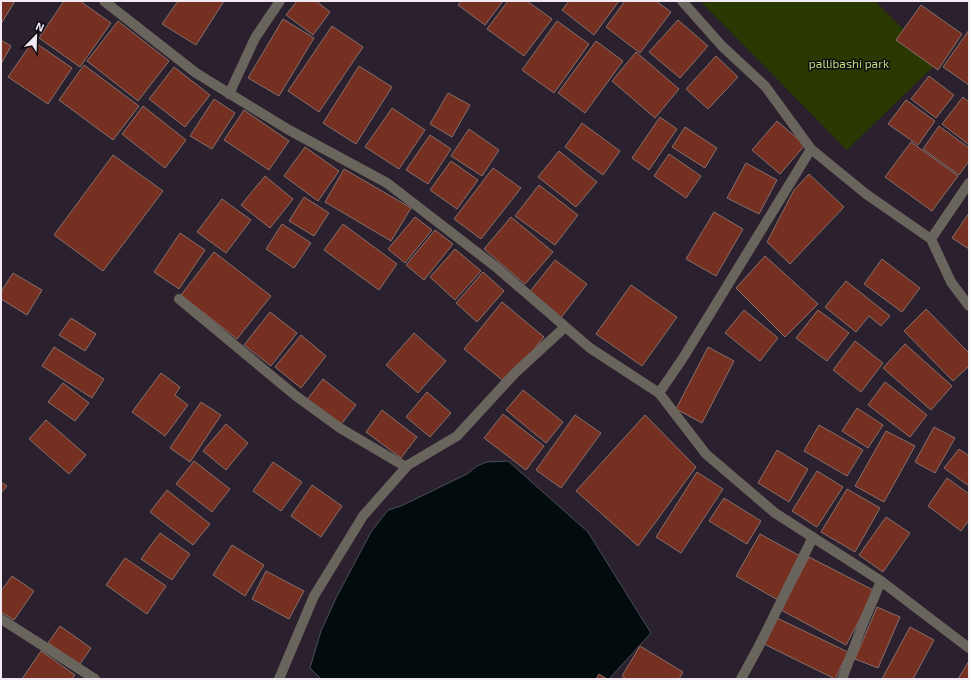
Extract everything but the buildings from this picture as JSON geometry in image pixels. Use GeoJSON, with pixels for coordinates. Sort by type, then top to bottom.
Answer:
{"type":"FeatureCollection","features":[{"type":"Feature","properties":{"kind":"street"},"geometry":{"type":"LineString","coordinates":[[104,1],[196,73],[289,130],[387,183],[496,267],[590,348],[659,393],[706,454],[775,513],[882,581],[969,648]]}},
{"type":"Feature","properties":{"kind":"street"},"geometry":{"type":"LineString","coordinates":[[229,94],[255,38],[280,1]]}},
{"type":"Feature","properties":{"kind":"street"},"geometry":{"type":"LineString","coordinates":[[682,1],[722,46],[765,86],[811,149],[866,194],[931,239],[951,282],[969,306]]}},
{"type":"Feature","properties":{"kind":"street"},"geometry":{"type":"LineString","coordinates":[[659,393],[683,358],[811,149]]}},
{"type":"Feature","properties":{"kind":"street"},"geometry":{"type":"LineString","coordinates":[[931,239],[969,183]]}},
{"type":"Feature","properties":{"kind":"street"},"geometry":{"type":"LineString","coordinates":[[179,299],[296,396],[340,428],[406,467]]}},
{"type":"Feature","properties":{"kind":"street"},"geometry":{"type":"LineString","coordinates":[[279,679],[314,596],[362,516],[406,467],[457,436],[515,373],[565,327]]}},
{"type":"Feature","properties":{"kind":"street"},"geometry":{"type":"LineString","coordinates":[[741,679],[813,537]]}},
{"type":"Feature","properties":{"kind":"street"},"geometry":{"type":"LineString","coordinates":[[842,679],[864,621],[882,581]]}},
{"type":"Feature","properties":{"kind":"street"},"geometry":{"type":"LineString","coordinates":[[1,620],[96,679]]}},
{"type":"Feature","properties":{"kind":"green space","name":"pallibashi park"},"geometry":{"type":"Polygon","coordinates":[[[700,1],[875,1],[937,63],[847,150],[700,1]]]}},
{"type":"Feature","properties":{"kind":"shaded area"},"geometry":{"type":"Polygon","coordinates":[[[508,461],[588,532],[651,633],[609,679],[321,679],[310,668],[321,631],[336,598],[371,532],[388,510],[401,506],[467,474],[477,466],[487,462],[508,461]]]}}]}
